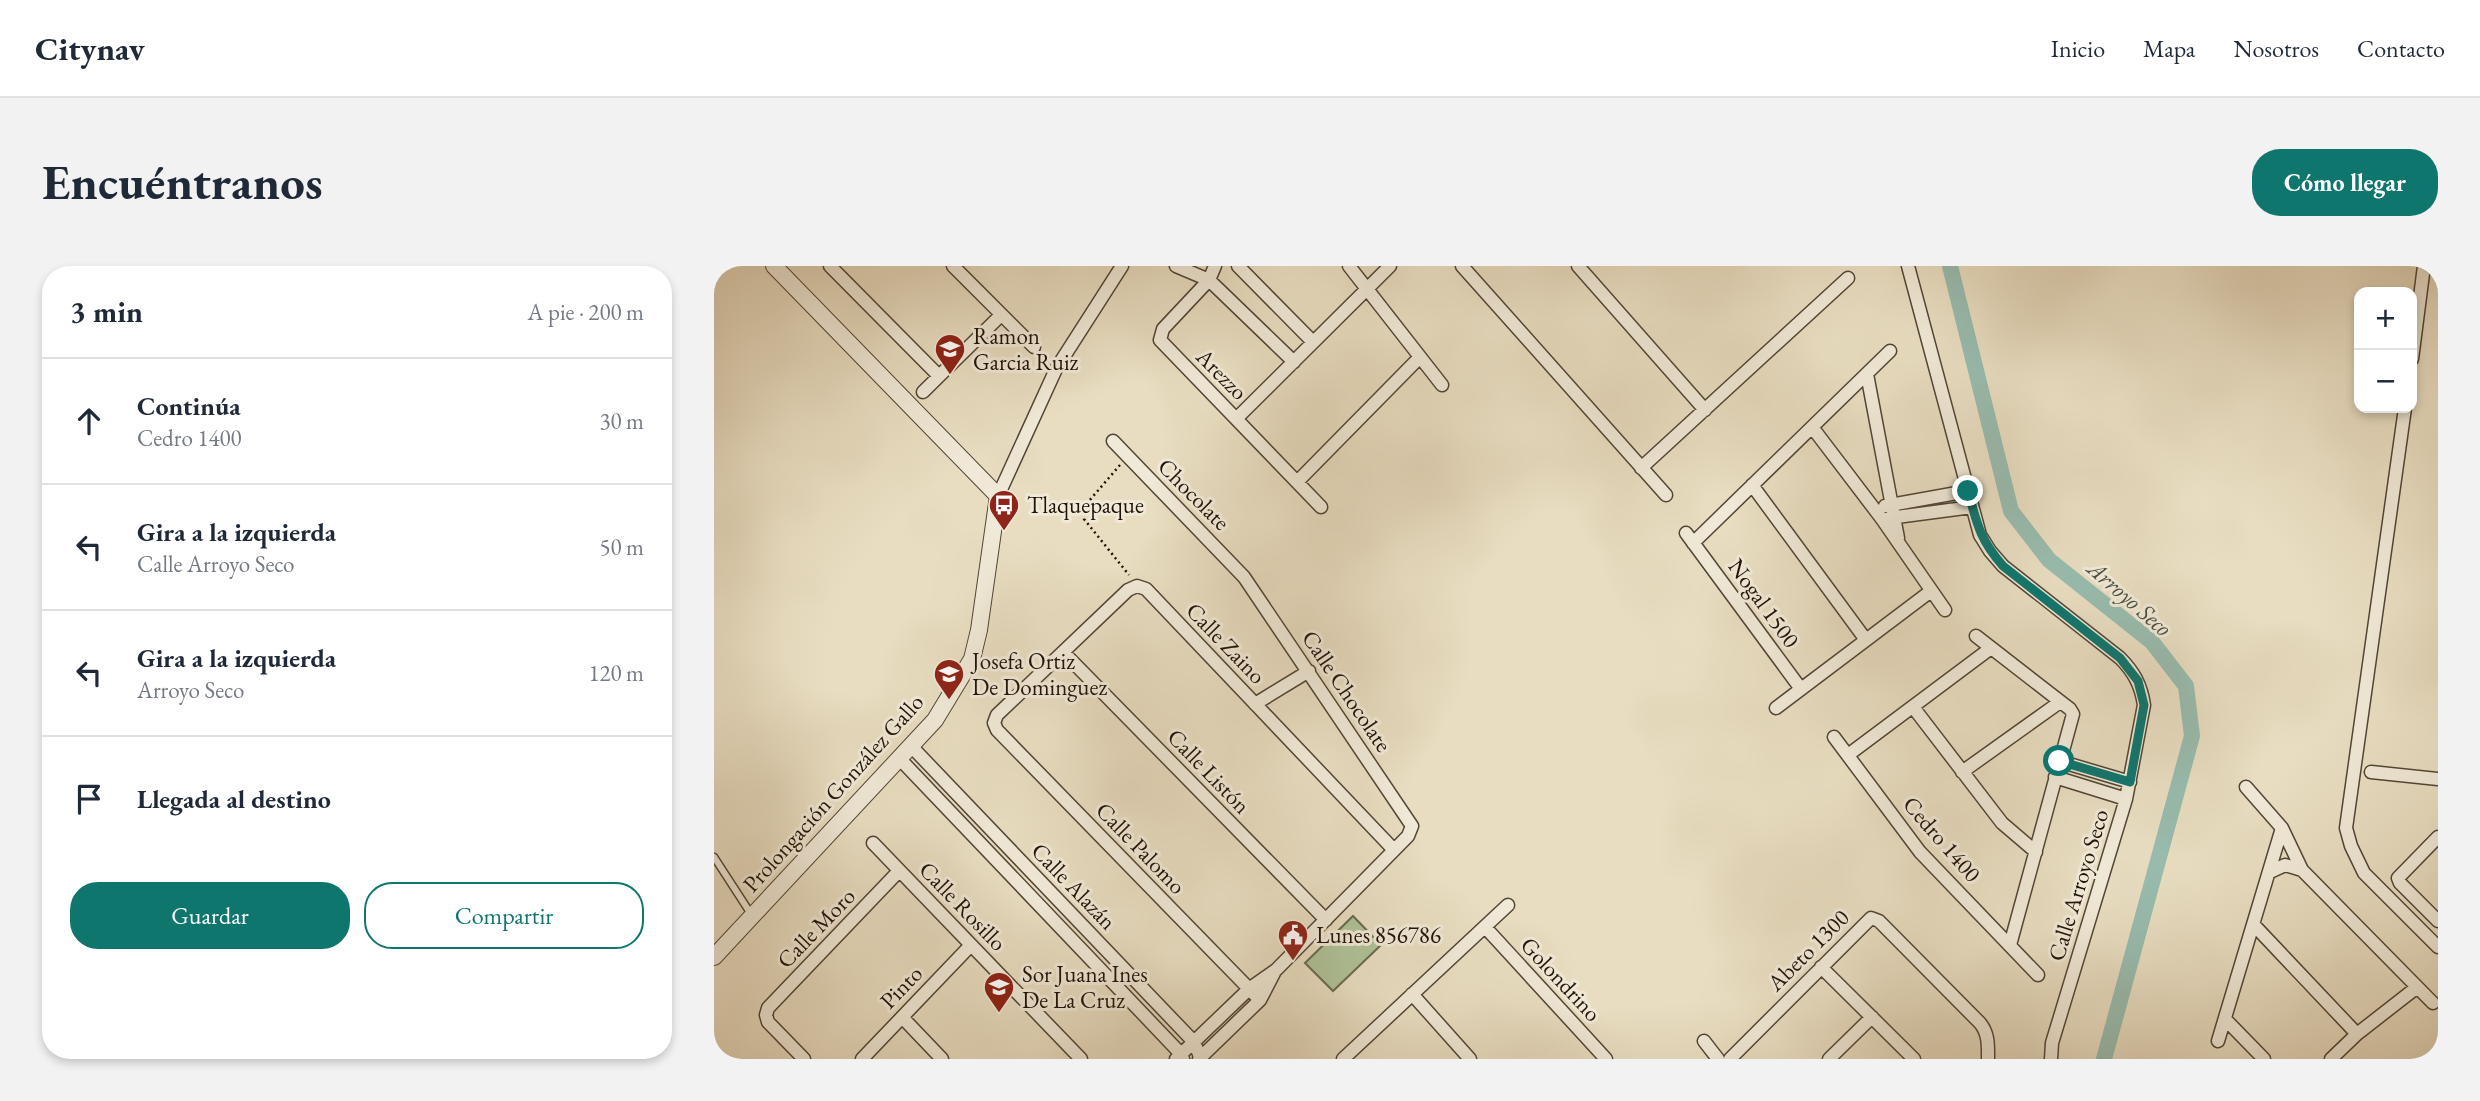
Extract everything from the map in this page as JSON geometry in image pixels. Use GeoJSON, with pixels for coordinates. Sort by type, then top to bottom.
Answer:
{"type":"FeatureCollection","features":[{"type":"Feature","properties":{"kind":"street"},"geometry":{"type":"LineString","coordinates":[[774,266],[998,496]]}},
{"type":"Feature","properties":{"kind":"street"},"geometry":{"type":"LineString","coordinates":[[830,266],[939,376]]}},
{"type":"Feature","properties":{"kind":"street"},"geometry":{"type":"LineString","coordinates":[[953,266],[1034,347]]}},
{"type":"Feature","properties":{"kind":"street","name":"Prolongación González Gallo"},"geometry":{"type":"LineString","coordinates":[[714,957],[934,720],[972,659],[979,630],[998,496],[1056,369],[1122,266]]}},
{"type":"Feature","properties":{"kind":"street"},"geometry":{"type":"LineString","coordinates":[[1176,266],[1209,279],[1294,362]]}},
{"type":"Feature","properties":{"kind":"street","name":"Arezzo"},"geometry":{"type":"LineString","coordinates":[[1216,266],[1209,279],[1163,329],[1160,340],[1321,507]]}},
{"type":"Feature","properties":{"kind":"street"},"geometry":{"type":"LineString","coordinates":[[1238,266],[1313,342]]}},
{"type":"Feature","properties":{"kind":"street"},"geometry":{"type":"LineString","coordinates":[[1349,266],[1442,386]]}},
{"type":"Feature","properties":{"kind":"street"},"geometry":{"type":"LineString","coordinates":[[1237,418],[1390,266]]}},
{"type":"Feature","properties":{"kind":"street"},"geometry":{"type":"LineString","coordinates":[[1462,266],[1666,495]]}},
{"type":"Feature","properties":{"kind":"street"},"geometry":{"type":"LineString","coordinates":[[1578,266],[1705,410]]}},
{"type":"Feature","properties":{"kind":"street"},"geometry":{"type":"LineString","coordinates":[[1885,512],[1972,507],[1908,266]]}},
{"type":"Feature","properties":{"kind":"street"},"geometry":{"type":"LineString","coordinates":[[2413,350],[2424,266]]}},
{"type":"Feature","properties":{"kind":"street"},"geometry":{"type":"LineString","coordinates":[[1641,468],[1848,278]]}},
{"type":"Feature","properties":{"kind":"street"},"geometry":{"type":"LineString","coordinates":[[923,392],[1001,315]]}},
{"type":"Feature","properties":{"kind":"street","name":"Nogal 1500"},"geometry":{"type":"LineString","coordinates":[[1801,689],[1690,538],[1752,485],[1891,351]]}},
{"type":"Feature","properties":{"kind":"street"},"geometry":{"type":"LineString","coordinates":[[1297,482],[1420,357]]}},
{"type":"Feature","properties":{"kind":"street"},"geometry":{"type":"LineString","coordinates":[[1867,374],[1885,512],[1899,545],[1945,610]]}},
{"type":"Feature","properties":{"kind":"street"},"geometry":{"type":"LineString","coordinates":[[2404,413],[2346,828],[2364,873],[2438,947]]}},
{"type":"Feature","properties":{"kind":"street"},"geometry":{"type":"LineString","coordinates":[[1812,428],[1885,512]]}},
{"type":"Feature","properties":{"kind":"street","name":"Chocolate"},"geometry":{"type":"LineString","coordinates":[[1113,441],[1244,577]]}},
{"type":"Feature","properties":{"kind":"street"},"geometry":{"type":"LineString","coordinates":[[1752,485],[1866,640]]}},
{"type":"Feature","properties":{"kind":"street"},"geometry":{"type":"LineString","coordinates":[[1885,512],[1968,491]]}},
{"type":"Feature","properties":{"kind":"street","name":"Calle Arroyo Seco"},"geometry":{"type":"LineString","coordinates":[[1972,507],[1980,535],[2003,566],[2120,658],[2138,681],[2144,705],[2126,799],[2052,1043],[2051,1059]]}},
{"type":"Feature","properties":{"kind":"street","name":"Calle Chocolate"},"geometry":{"type":"LineString","coordinates":[[1244,577],[1410,823],[1412,830],[1394,850]]}},
{"type":"Feature","properties":{"kind":"street"},"geometry":{"type":"LineString","coordinates":[[1063,652],[1128,590],[1137,586]]}},
{"type":"Feature","properties":{"kind":"street","name":"Calle Zaino"},"geometry":{"type":"LineString","coordinates":[[1137,586],[1146,589],[1394,850]]}},
{"type":"Feature","properties":{"kind":"street"},"geometry":{"type":"LineString","coordinates":[[1776,708],[1931,591]]}},
{"type":"Feature","properties":{"kind":"street"},"geometry":{"type":"LineString","coordinates":[[1976,636],[2070,709],[2073,719],[2059,761],[2010,945]]}},
{"type":"Feature","properties":{"kind":"street"},"geometry":{"type":"LineString","coordinates":[[1848,755],[1992,648]]}},
{"type":"Feature","properties":{"kind":"street","name":"Calle Palomo"},"geometry":{"type":"LineString","coordinates":[[1063,652],[997,715],[994,723],[997,730],[1261,1000]]}},
{"type":"Feature","properties":{"kind":"street","name":"Calle Listón"},"geometry":{"type":"LineString","coordinates":[[1063,652],[1326,919]]}},
{"type":"Feature","properties":{"kind":"street"},"geometry":{"type":"LineString","coordinates":[[1255,704],[1309,671]]}},
{"type":"Feature","properties":{"kind":"street"},"geometry":{"type":"LineString","coordinates":[[1962,772],[2060,702]]}},
{"type":"Feature","properties":{"kind":"street"},"geometry":{"type":"LineString","coordinates":[[1913,706],[2002,823],[2036,852]]}},
{"type":"Feature","properties":{"kind":"street","name":"Cedro 1400"},"geometry":{"type":"LineString","coordinates":[[1833,737],[1920,852],[2038,975]]}},
{"type":"Feature","properties":{"kind":"street","name":"Calle Alazán"},"geometry":{"type":"LineString","coordinates":[[911,746],[1194,1042],[1200,1059]]}},
{"type":"Feature","properties":{"kind":"street","name":"Calle Alazán"},"geometry":{"type":"LineString","coordinates":[[899,758],[1180,1057]]}},
{"type":"Feature","properties":{"kind":"street"},"geometry":{"type":"LineString","coordinates":[[2059,761],[2130,782]]}},
{"type":"Feature","properties":{"kind":"street"},"geometry":{"type":"LineString","coordinates":[[2371,772],[2438,779]]}},
{"type":"Feature","properties":{"kind":"street"},"geometry":{"type":"LineString","coordinates":[[2055,777],[2126,799]]}},
{"type":"Feature","properties":{"kind":"street"},"geometry":{"type":"LineString","coordinates":[[2246,787],[2282,828],[2302,870],[2433,1003]]}},
{"type":"Feature","properties":{"kind":"street"},"geometry":{"type":"LineString","coordinates":[[2218,1041],[2282,828]]}},
{"type":"Feature","properties":{"kind":"street"},"geometry":{"type":"LineString","coordinates":[[2438,837],[2398,877],[2400,883],[2438,921]]}},
{"type":"Feature","properties":{"kind":"street","name":"Calle Rosillo"},"geometry":{"type":"LineString","coordinates":[[873,844],[1081,1059]]}},
{"type":"Feature","properties":{"kind":"street"},"geometry":{"type":"LineString","coordinates":[[1180,1057],[1249,989],[1276,970],[1394,850]]}},
{"type":"Feature","properties":{"kind":"street"},"geometry":{"type":"LineString","coordinates":[[2270,873],[2285,865],[2302,870]]}},
{"type":"Feature","properties":{"kind":"street","name":"Calle Moro"},"geometry":{"type":"LineString","coordinates":[[804,1059],[768,1022],[768,1008],[899,871]]}},
{"type":"Feature","properties":{"kind":"street"},"geometry":{"type":"LineString","coordinates":[[1343,1059],[1508,905]]}},
{"type":"Feature","properties":{"kind":"street","name":"Abeto 1300"},"geometry":{"type":"LineString","coordinates":[[1730,1059],[1865,921],[1871,918],[1879,921],[1986,1030],[1988,1059]]}},
{"type":"Feature","properties":{"kind":"street"},"geometry":{"type":"LineString","coordinates":[[2253,924],[2357,1034]]}},
{"type":"Feature","properties":{"kind":"street","name":"Golondrino"},"geometry":{"type":"LineString","coordinates":[[1485,927],[1606,1059]]}},
{"type":"Feature","properties":{"kind":"street","name":"Pinto"},"geometry":{"type":"LineString","coordinates":[[862,1059],[971,945]]}},
{"type":"Feature","properties":{"kind":"street"},"geometry":{"type":"LineString","coordinates":[[1821,967],[1914,1059]]}},
{"type":"Feature","properties":{"kind":"street"},"geometry":{"type":"LineString","coordinates":[[1200,1059],[1261,1000],[1276,970]]}},
{"type":"Feature","properties":{"kind":"street"},"geometry":{"type":"LineString","coordinates":[[2331,1059],[2357,1034],[2416,988]]}},
{"type":"Feature","properties":{"kind":"street"},"geometry":{"type":"LineString","coordinates":[[1412,995],[1470,1059]]}},
{"type":"Feature","properties":{"kind":"street"},"geometry":{"type":"LineString","coordinates":[[902,1017],[942,1059]]}},
{"type":"Feature","properties":{"kind":"street"},"geometry":{"type":"LineString","coordinates":[[1829,1059],[1872,1017]]}},
{"type":"Feature","properties":{"kind":"street"},"geometry":{"type":"LineString","coordinates":[[2225,1020],[2264,1059]]}},
{"type":"Feature","properties":{"kind":"street"},"geometry":{"type":"LineString","coordinates":[[1704,1041],[1718,1059]]}},
{"type":"Feature","properties":{"kind":"lane"},"geometry":{"type":"LineString","coordinates":[[714,858],[752,916]]}},
{"type":"Feature","properties":{"kind":"path"},"geometry":{"type":"LineString","coordinates":[[1127,456],[1089,501],[1084,519],[1137,586]]}},
{"type":"Feature","properties":{"kind":"green space"},"geometry":{"type":"Polygon","coordinates":[[[1353,916],[1381,945],[1333,991],[1305,963],[1353,916]]]}},
{"type":"Feature","properties":{"kind":"waterway","name":"Arroyo Seco"},"geometry":{"type":"LineString","coordinates":[[1950,266],[2011,511],[2049,560],[2152,642],[2186,686],[2192,736],[2104,1059]]}},
{"type":"Feature","properties":{"kind":"place","name":"Ramon Garcia Ruiz"},"geometry":{"type":"Point","coordinates":[950,376]}},
{"type":"Feature","properties":{"kind":"place","name":"Tlaquepaque"},"geometry":{"type":"Point","coordinates":[1004,532]}},
{"type":"Feature","properties":{"kind":"place","name":"Josefa Ortiz De Dominguez"},"geometry":{"type":"Point","coordinates":[949,701]}},
{"type":"Feature","properties":{"kind":"place","name":"Lunes 856786"},"geometry":{"type":"Point","coordinates":[1293,962]}},
{"type":"Feature","properties":{"kind":"place","name":"Sor Juana Ines De La Cruz"},"geometry":{"type":"Point","coordinates":[999,1014]}},
{"type":"Feature","properties":{"kind":"route"},"geometry":{"type":"LineString","coordinates":[[1968,491],[1980,535],[1990,551],[2003,566],[2120,658],[2130,668],[2142,692],[2144,705],[2130,782],[2059,761]]}}]}
